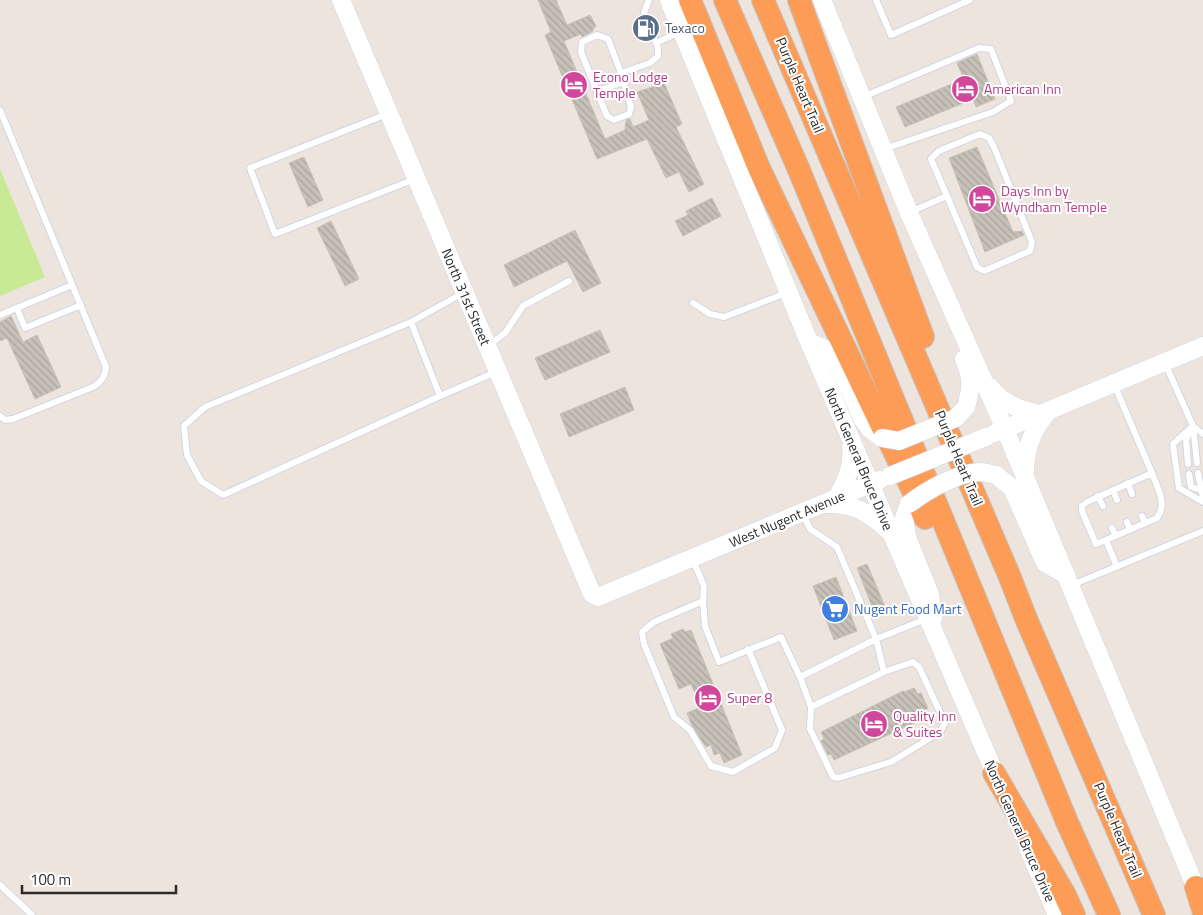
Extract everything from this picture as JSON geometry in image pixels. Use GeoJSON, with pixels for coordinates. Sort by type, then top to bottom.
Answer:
{"type":"FeatureCollection","features":[{"type":"Feature","properties":{"kind":"highway"},"geometry":{"type":"LineString","coordinates":[[690,0],[759,168],[914,493],[1002,702],[1067,822]]}},
{"type":"Feature","properties":{"kind":"highway"},"geometry":{"type":"LineString","coordinates":[[725,0],[799,170],[1067,822],[1109,915]]}},
{"type":"Feature","properties":{"kind":"highway","name":"Purple Heart Trail"},"geometry":{"type":"LineString","coordinates":[[764,0],[1027,621],[1154,915]]}},
{"type":"Feature","properties":{"kind":"highway"},"geometry":{"type":"LineString","coordinates":[[799,0],[1009,575]]}},
{"type":"Feature","properties":{"kind":"highway"},"geometry":{"type":"LineString","coordinates":[[994,773],[1065,895],[1074,915]]}},
{"type":"Feature","properties":{"kind":"highway"},"geometry":{"type":"LineString","coordinates":[[1199,896],[1203,910]]}},
{"type":"Feature","properties":{"kind":"main road","name":"North 31st Street"},"geometry":{"type":"LineString","coordinates":[[341,0],[592,594]]}},
{"type":"Feature","properties":{"kind":"main road","name":"North General Bruce Drive"},"geometry":{"type":"LineString","coordinates":[[669,0],[809,342],[1057,915]]}},
{"type":"Feature","properties":{"kind":"main road"},"geometry":{"type":"LineString","coordinates":[[822,0],[909,213],[1005,429],[1199,896]]}},
{"type":"Feature","properties":{"kind":"main road"},"geometry":{"type":"LineString","coordinates":[[809,342],[833,352],[863,420],[870,429],[882,438],[899,441],[956,418],[966,407],[972,389],[969,372],[951,327],[953,313]]}},
{"type":"Feature","properties":{"kind":"main road","name":"West Nugent Avenue"},"geometry":{"type":"LineString","coordinates":[[592,594],[598,597],[692,559],[1203,346]]}},
{"type":"Feature","properties":{"kind":"main road"},"geometry":{"type":"LineString","coordinates":[[982,377],[996,396],[1017,409],[1044,412],[1034,430],[1026,453],[1025,477]]}},
{"type":"Feature","properties":{"kind":"main road"},"geometry":{"type":"LineString","coordinates":[[851,439],[853,461],[846,480],[830,501],[861,509],[876,519],[891,533]]}},
{"type":"Feature","properties":{"kind":"main road"},"geometry":{"type":"LineString","coordinates":[[931,627],[930,594],[907,537],[904,518],[909,504],[922,493],[961,476],[981,472],[996,475],[1012,488],[1045,563],[1068,580]]}},
{"type":"Feature","properties":{"kind":"lane"},"geometry":{"type":"LineString","coordinates":[[621,73],[650,63],[658,56],[656,43],[644,13],[649,0]]}},
{"type":"Feature","properties":{"kind":"lane"},"geometry":{"type":"LineString","coordinates":[[876,0],[891,34],[970,0]]}},
{"type":"Feature","properties":{"kind":"lane"},"geometry":{"type":"LineString","coordinates":[[656,43],[682,31]]}},
{"type":"Feature","properties":{"kind":"lane"},"geometry":{"type":"LineString","coordinates":[[597,35],[608,39],[621,73],[631,107],[629,114],[614,120],[607,116],[581,52],[582,42],[597,35]]}},
{"type":"Feature","properties":{"kind":"lane"},"geometry":{"type":"LineString","coordinates":[[861,98],[979,48],[991,49],[994,56],[1011,101],[993,112],[883,150]]}},
{"type":"Feature","properties":{"kind":"lane"},"geometry":{"type":"LineString","coordinates":[[597,91],[624,82]]}},
{"type":"Feature","properties":{"kind":"lane"},"geometry":{"type":"LineString","coordinates":[[0,110],[106,367],[105,375],[101,382],[93,387],[13,419],[5,420],[0,416]]}},
{"type":"Feature","properties":{"kind":"lane"},"geometry":{"type":"LineString","coordinates":[[388,113],[250,168],[275,234],[416,178]]}},
{"type":"Feature","properties":{"kind":"lane"},"geometry":{"type":"LineString","coordinates":[[980,134],[989,138],[1032,242],[1030,251],[984,270],[977,267],[947,196],[931,159],[939,150],[980,134]]}},
{"type":"Feature","properties":{"kind":"lane"},"geometry":{"type":"LineString","coordinates":[[909,213],[947,196]]}},
{"type":"Feature","properties":{"kind":"lane"},"geometry":{"type":"LineString","coordinates":[[487,346],[505,333],[522,306],[569,281]]}},
{"type":"Feature","properties":{"kind":"lane"},"geometry":{"type":"LineString","coordinates":[[0,315],[72,285]]}},
{"type":"Feature","properties":{"kind":"lane"},"geometry":{"type":"LineString","coordinates":[[464,292],[411,322],[205,407],[184,426],[187,455],[201,481],[223,495],[498,371]]}},
{"type":"Feature","properties":{"kind":"lane"},"geometry":{"type":"LineString","coordinates":[[693,303],[710,314],[724,317],[788,292]]}},
{"type":"Feature","properties":{"kind":"lane"},"geometry":{"type":"LineString","coordinates":[[17,308],[26,328],[81,305]]}},
{"type":"Feature","properties":{"kind":"lane"},"geometry":{"type":"LineString","coordinates":[[411,322],[440,396]]}},
{"type":"Feature","properties":{"kind":"lane"},"geometry":{"type":"LineString","coordinates":[[1164,362],[1193,426],[1197,463]]}},
{"type":"Feature","properties":{"kind":"lane"},"geometry":{"type":"LineString","coordinates":[[1114,383],[1152,473],[1163,505],[1162,511],[1157,518],[1096,544],[1082,511],[1082,506],[1098,496],[1152,473]]}},
{"type":"Feature","properties":{"kind":"lane"},"geometry":{"type":"LineString","coordinates":[[1193,426],[1203,433]]}},
{"type":"Feature","properties":{"kind":"lane"},"geometry":{"type":"LineString","coordinates":[[1188,464],[1186,440],[1193,426]]}},
{"type":"Feature","properties":{"kind":"lane"},"geometry":{"type":"LineString","coordinates":[[1193,426],[1173,444],[1178,488],[1203,500]]}},
{"type":"Feature","properties":{"kind":"lane"},"geometry":{"type":"LineString","coordinates":[[1198,473],[1203,500]]}},
{"type":"Feature","properties":{"kind":"lane"},"geometry":{"type":"LineString","coordinates":[[1189,474],[1191,488],[1202,489]]}},
{"type":"Feature","properties":{"kind":"lane"},"geometry":{"type":"LineString","coordinates":[[1128,483],[1132,494]]}},
{"type":"Feature","properties":{"kind":"lane"},"geometry":{"type":"LineString","coordinates":[[1113,490],[1117,500]]}},
{"type":"Feature","properties":{"kind":"lane"},"geometry":{"type":"LineString","coordinates":[[1098,496],[1103,506]]}},
{"type":"Feature","properties":{"kind":"lane"},"geometry":{"type":"LineString","coordinates":[[802,513],[810,529],[837,547],[876,639],[884,672]]}},
{"type":"Feature","properties":{"kind":"lane"},"geometry":{"type":"LineString","coordinates":[[1142,516],[1145,523]]}},
{"type":"Feature","properties":{"kind":"lane"},"geometry":{"type":"LineString","coordinates":[[1127,522],[1130,530]]}},
{"type":"Feature","properties":{"kind":"lane"},"geometry":{"type":"LineString","coordinates":[[1112,528],[1116,536]]}},
{"type":"Feature","properties":{"kind":"lane"},"geometry":{"type":"LineString","coordinates":[[1068,580],[1117,566],[1203,531]]}},
{"type":"Feature","properties":{"kind":"lane"},"geometry":{"type":"LineString","coordinates":[[1106,540],[1117,566]]}},
{"type":"Feature","properties":{"kind":"lane"},"geometry":{"type":"LineString","coordinates":[[692,559],[704,586],[705,626],[719,662],[781,637],[800,676],[811,707],[810,729],[834,777],[838,778],[891,762],[940,732],[944,723],[919,667],[913,662],[884,672],[811,707]]}},
{"type":"Feature","properties":{"kind":"lane"},"geometry":{"type":"LineString","coordinates":[[703,601],[654,622],[642,632],[644,644],[674,717],[690,730],[711,766],[733,772],[775,748],[782,730],[748,649]]}},
{"type":"Feature","properties":{"kind":"lane"},"geometry":{"type":"LineString","coordinates":[[800,676],[876,639],[931,627]]}},
{"type":"Feature","properties":{"kind":"lane"},"geometry":{"type":"LineString","coordinates":[[0,886],[32,915]]}},
{"type":"Feature","properties":{"kind":"green space"},"geometry":{"type":"Polygon","coordinates":[[[0,169],[45,277],[0,296],[0,169]]]}},
{"type":"Feature","properties":{"kind":"building","name":"Econo Lodge Temple"},"geometry":{"type":"Polygon","coordinates":[[[538,0],[556,0],[567,25],[590,15],[596,26],[593,31],[582,37],[581,34],[564,41],[605,139],[625,130],[626,120],[630,119],[633,127],[649,120],[637,92],[664,83],[682,124],[676,127],[704,184],[689,192],[679,172],[666,178],[647,139],[597,159],[545,35],[551,32],[538,0]]]}},
{"type":"Feature","properties":{"kind":"building","name":"American Inn"},"geometry":{"type":"Polygon","coordinates":[[[977,54],[995,99],[976,107],[973,99],[905,127],[896,107],[964,79],[957,63],[977,54]]]}},
{"type":"Feature","properties":{"kind":"building","name":"Days Inn by Wyndham Temple"},"geometry":{"type":"Polygon","coordinates":[[[977,147],[1013,232],[1022,231],[1024,235],[985,252],[949,158],[977,147]]]}},
{"type":"Feature","properties":{"kind":"building"},"geometry":{"type":"Polygon","coordinates":[[[304,157],[323,200],[308,207],[289,163],[304,157]]]}},
{"type":"Feature","properties":{"kind":"building"},"geometry":{"type":"Polygon","coordinates":[[[712,198],[721,216],[683,236],[675,221],[688,215],[686,211],[712,198]]]}},
{"type":"Feature","properties":{"kind":"building"},"geometry":{"type":"Polygon","coordinates":[[[331,221],[359,279],[345,286],[317,228],[331,221]]]}},
{"type":"Feature","properties":{"kind":"building"},"geometry":{"type":"Polygon","coordinates":[[[575,230],[601,283],[583,292],[567,261],[514,287],[504,265],[575,230]]]}},
{"type":"Feature","properties":{"kind":"building"},"geometry":{"type":"Polygon","coordinates":[[[11,316],[23,342],[37,335],[61,387],[35,399],[7,338],[0,341],[0,322],[11,316]]]}},
{"type":"Feature","properties":{"kind":"building"},"geometry":{"type":"Polygon","coordinates":[[[600,330],[610,352],[545,380],[535,358],[600,330]]]}},
{"type":"Feature","properties":{"kind":"building"},"geometry":{"type":"Polygon","coordinates":[[[625,387],[634,410],[569,437],[560,414],[625,387]]]}},
{"type":"Feature","properties":{"kind":"building"},"geometry":{"type":"Polygon","coordinates":[[[867,564],[886,609],[875,614],[857,568],[867,564]]]}},
{"type":"Feature","properties":{"kind":"building","name":"Nugent Food Mart"},"geometry":{"type":"Polygon","coordinates":[[[836,577],[857,631],[834,640],[813,586],[836,577]]]}},
{"type":"Feature","properties":{"kind":"building","name":"Super 8"},"geometry":{"type":"Polygon","coordinates":[[[683,629],[685,632],[691,630],[742,755],[724,763],[720,753],[714,755],[711,745],[706,747],[692,726],[687,713],[701,707],[691,684],[679,689],[660,644],[673,638],[671,634],[683,629]]]}},
{"type":"Feature","properties":{"kind":"building","name":"Quality Inn & Suites"},"geometry":{"type":"Polygon","coordinates":[[[914,688],[918,694],[921,693],[928,708],[925,710],[927,714],[917,719],[918,721],[834,760],[831,754],[828,755],[821,741],[824,739],[821,732],[903,691],[914,688]]]}},
{"type":"Feature","properties":{"kind":"place","name":"Texaco"},"geometry":{"type":"Point","coordinates":[646,28]}},
{"type":"Feature","properties":{"kind":"place","name":"Econo Lodge Temple"},"geometry":{"type":"Point","coordinates":[574,85]}},
{"type":"Feature","properties":{"kind":"place","name":"American Inn"},"geometry":{"type":"Point","coordinates":[965,89]}},
{"type":"Feature","properties":{"kind":"place","name":"Days Inn by Wyndham Temple"},"geometry":{"type":"Point","coordinates":[982,199]}},
{"type":"Feature","properties":{"kind":"place","name":"Nugent Food Mart"},"geometry":{"type":"Point","coordinates":[835,609]}},
{"type":"Feature","properties":{"kind":"place","name":"Super 8"},"geometry":{"type":"Point","coordinates":[708,698]}},
{"type":"Feature","properties":{"kind":"place","name":"Quality Inn & Suites"},"geometry":{"type":"Point","coordinates":[874,724]}}]}
